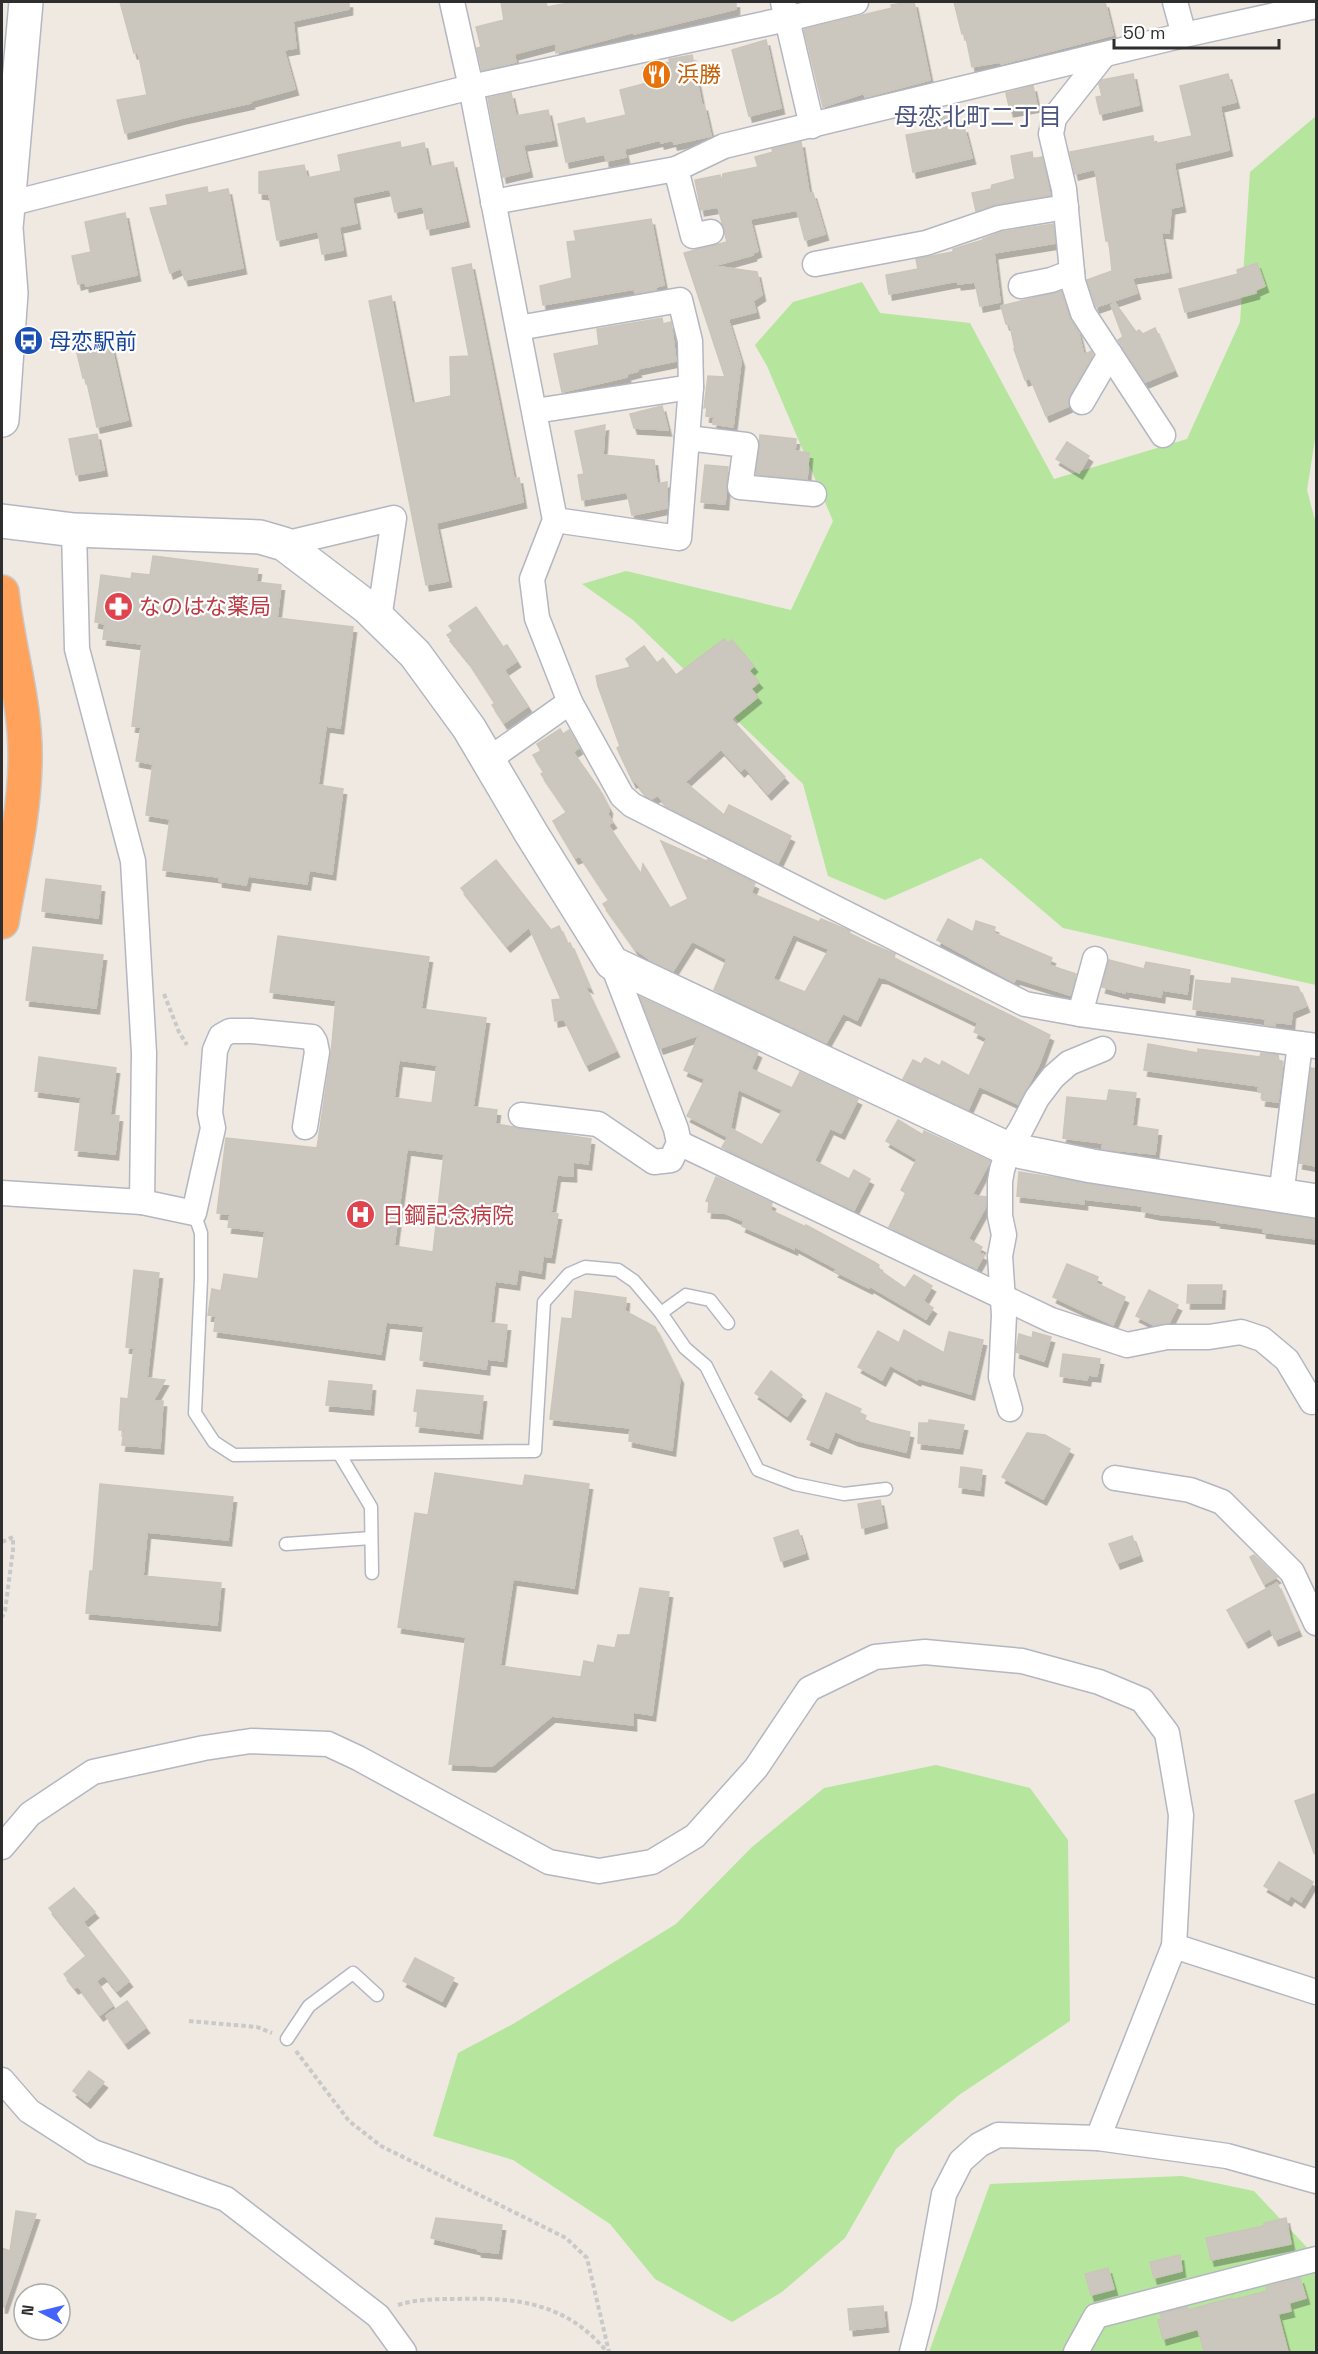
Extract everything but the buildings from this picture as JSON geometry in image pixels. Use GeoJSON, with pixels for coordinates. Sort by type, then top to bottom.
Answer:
{"type":"FeatureCollection","features":[{"type":"Feature","properties":{"kind":"highway"},"geometry":{"type":"LineString","coordinates":[[2,592],[22,709],[25,764],[19,826],[2,922]]}},
{"type":"Feature","properties":{"kind":"street"},"geometry":{"type":"LineString","coordinates":[[2,420],[11,293],[5,225],[26,2]]}},
{"type":"Feature","properties":{"kind":"street"},"geometry":{"type":"LineString","coordinates":[[452,2],[536,411],[555,520],[532,579],[537,618],[570,702],[622,796],[632,805],[1025,1004],[1080,1014],[1308,1045],[1281,1196]]}},
{"type":"Feature","properties":{"kind":"street"},"geometry":{"type":"LineString","coordinates":[[5,225],[471,87],[785,10],[856,2]]}},
{"type":"Feature","properties":{"kind":"street"},"geometry":{"type":"LineString","coordinates":[[1176,2],[1184,35]]}},
{"type":"Feature","properties":{"kind":"street"},"geometry":{"type":"LineString","coordinates":[[493,202],[676,169],[724,146],[1184,35],[1317,6]]}},
{"type":"Feature","properties":{"kind":"street"},"geometry":{"type":"LineString","coordinates":[[785,10],[812,126]]}},
{"type":"Feature","properties":{"kind":"street"},"geometry":{"type":"LineString","coordinates":[[1103,56],[1054,118],[1051,134],[1064,189],[1073,282],[1083,313],[1163,435]]}},
{"type":"Feature","properties":{"kind":"street"},"geometry":{"type":"LineString","coordinates":[[676,169],[693,236],[711,232]]}},
{"type":"Feature","properties":{"kind":"street"},"geometry":{"type":"LineString","coordinates":[[815,264],[926,243],[999,218],[1066,207]]}},
{"type":"Feature","properties":{"kind":"street"},"geometry":{"type":"LineString","coordinates":[[1021,286],[1050,280],[1072,272]]}},
{"type":"Feature","properties":{"kind":"street"},"geometry":{"type":"LineString","coordinates":[[518,328],[680,300],[690,341],[691,387],[679,538],[555,520]]}},
{"type":"Feature","properties":{"kind":"street"},"geometry":{"type":"LineString","coordinates":[[1082,402],[1110,354]]}},
{"type":"Feature","properties":{"kind":"street"},"geometry":{"type":"LineString","coordinates":[[536,411],[691,387]]}},
{"type":"Feature","properties":{"kind":"street"},"geometry":{"type":"LineString","coordinates":[[687,438],[746,445],[740,487],[814,494]]}},
{"type":"Feature","properties":{"kind":"street"},"geometry":{"type":"LineString","coordinates":[[284,544],[394,518],[379,618]]}},
{"type":"Feature","properties":{"kind":"street"},"geometry":{"type":"LineString","coordinates":[[2,521],[74,530],[260,537],[284,544],[379,618],[415,654],[469,728],[612,963],[680,1143],[1051,1320],[1126,1345],[1167,1336],[1209,1337],[1241,1332],[1262,1339],[1287,1360],[1312,1402]]}},
{"type":"Feature","properties":{"kind":"street"},"geometry":{"type":"LineString","coordinates":[[74,530],[77,649],[133,861],[144,1053],[142,1202]]}},
{"type":"Feature","properties":{"kind":"street"},"geometry":{"type":"LineString","coordinates":[[488,760],[570,702]]}},
{"type":"Feature","properties":{"kind":"street"},"geometry":{"type":"LineString","coordinates":[[1080,1014],[1095,959]]}},
{"type":"Feature","properties":{"kind":"street"},"geometry":{"type":"LineString","coordinates":[[612,963],[1008,1149],[1092,1166],[1317,1202]]}},
{"type":"Feature","properties":{"kind":"street"},"geometry":{"type":"LineString","coordinates":[[2,1193],[142,1202],[194,1213],[213,1128],[210,1113],[215,1050],[221,1036],[230,1031],[312,1037],[317,1052],[305,1127]]}},
{"type":"Feature","properties":{"kind":"street"},"geometry":{"type":"LineString","coordinates":[[1010,1409],[1001,1377],[1003,1298],[1000,1256],[1004,1236],[1000,1216],[1000,1181],[1008,1149],[1022,1129],[1037,1098],[1053,1077],[1069,1063],[1103,1049]]}},
{"type":"Feature","properties":{"kind":"street"},"geometry":{"type":"LineString","coordinates":[[521,1114],[598,1124],[654,1162],[671,1160],[680,1143]]}},
{"type":"Feature","properties":{"kind":"street"},"geometry":{"type":"LineString","coordinates":[[1115,1478],[1190,1490],[1222,1502],[1292,1572],[1317,1623]]}},
{"type":"Feature","properties":{"kind":"street"},"geometry":{"type":"LineString","coordinates":[[2,1847],[30,1814],[93,1772],[204,1748],[251,1742],[328,1744],[549,1862],[599,1871],[652,1862],[694,1836],[710,1820],[756,1768],[809,1689],[876,1657],[925,1652],[1022,1661],[1099,1682],[1142,1700],[1167,1733],[1180,1815],[1174,1946],[1098,2138]]}},
{"type":"Feature","properties":{"kind":"street"},"geometry":{"type":"LineString","coordinates":[[1174,1946],[1317,1992]]}},
{"type":"Feature","properties":{"kind":"street"},"geometry":{"type":"LineString","coordinates":[[2,2080],[28,2111],[93,2152],[226,2199],[378,2316],[404,2352]]}},
{"type":"Feature","properties":{"kind":"street"},"geometry":{"type":"LineString","coordinates":[[912,2352],[924,2305],[944,2194],[961,2161],[979,2145],[998,2135],[1098,2138],[1227,2156],[1317,2181]]}},
{"type":"Feature","properties":{"kind":"street"},"geometry":{"type":"LineString","coordinates":[[1076,2352],[1096,2316],[1317,2259]]}},
{"type":"Feature","properties":{"kind":"lane"},"geometry":{"type":"LineString","coordinates":[[194,1213],[201,1233],[195,1413],[214,1442],[234,1455],[535,1451],[544,1302],[569,1274],[585,1267],[618,1270],[634,1281],[661,1313],[685,1348],[705,1366],[758,1470],[795,1484],[844,1494],[886,1489]]}},
{"type":"Feature","properties":{"kind":"lane"},"geometry":{"type":"LineString","coordinates":[[661,1313],[686,1295],[710,1300],[728,1323]]}},
{"type":"Feature","properties":{"kind":"lane"},"geometry":{"type":"LineString","coordinates":[[340,1455],[371,1507],[372,1573]]}},
{"type":"Feature","properties":{"kind":"lane"},"geometry":{"type":"LineString","coordinates":[[286,1544],[371,1538]]}},
{"type":"Feature","properties":{"kind":"lane"},"geometry":{"type":"LineString","coordinates":[[287,2039],[309,2006],[353,1973],[377,1995]]}},
{"type":"Feature","properties":{"kind":"path"},"geometry":{"type":"LineString","coordinates":[[2,1542],[13,1537],[5,1611],[2,1617]]}},
{"type":"Feature","properties":{"kind":"path"},"geometry":{"type":"LineString","coordinates":[[189,2021],[258,2027],[287,2039],[349,2121],[381,2146],[566,2238],[587,2258],[608,2352]]}},
{"type":"Feature","properties":{"kind":"path"},"geometry":{"type":"LineString","coordinates":[[378,2316],[389,2308],[414,2300],[496,2297],[527,2302],[567,2318],[593,2335],[608,2352]]}},
{"type":"Feature","properties":{"kind":"green space"},"geometry":{"type":"Polygon","coordinates":[[[1316,116],[1316,433],[1307,490],[1316,524],[1316,985],[1063,928],[981,858],[885,900],[828,876],[803,784],[633,620],[582,584],[626,571],[791,610],[833,521],[767,366],[755,345],[793,302],[862,282],[880,313],[970,323],[1054,479],[1187,439],[1240,322],[1250,172],[1316,116]]]}},
{"type":"Feature","properties":{"kind":"green space"},"geometry":{"type":"Polygon","coordinates":[[[936,1765],[1030,1788],[1068,1840],[1070,2021],[959,2095],[896,2149],[845,2238],[782,2292],[732,2322],[655,2279],[610,2224],[513,2160],[433,2136],[458,2053],[513,2024],[676,1924],[752,1847],[824,1788],[936,1765]]]}},
{"type":"Feature","properties":{"kind":"green space"},"geometry":{"type":"Polygon","coordinates":[[[1182,2176],[1254,2191],[1316,2257],[1316,2352],[929,2352],[990,2184],[1182,2176]]]}},
{"type":"Feature","properties":{"kind":"place","name":"浜勝"},"geometry":{"type":"Point","coordinates":[656,74]}},
{"type":"Feature","properties":{"kind":"place","name":"母恋駅前"},"geometry":{"type":"Point","coordinates":[28,341]}},
{"type":"Feature","properties":{"kind":"place","name":"なのはな薬局"},"geometry":{"type":"Point","coordinates":[118,606]}},
{"type":"Feature","properties":{"kind":"place","name":"日鋼記念病院"},"geometry":{"type":"Point","coordinates":[361,1215]}},
{"type":"Feature","properties":{"kind":"district","name":"母恋北町二丁目"},"geometry":{"type":"Point","coordinates":[978,116]}}]}
